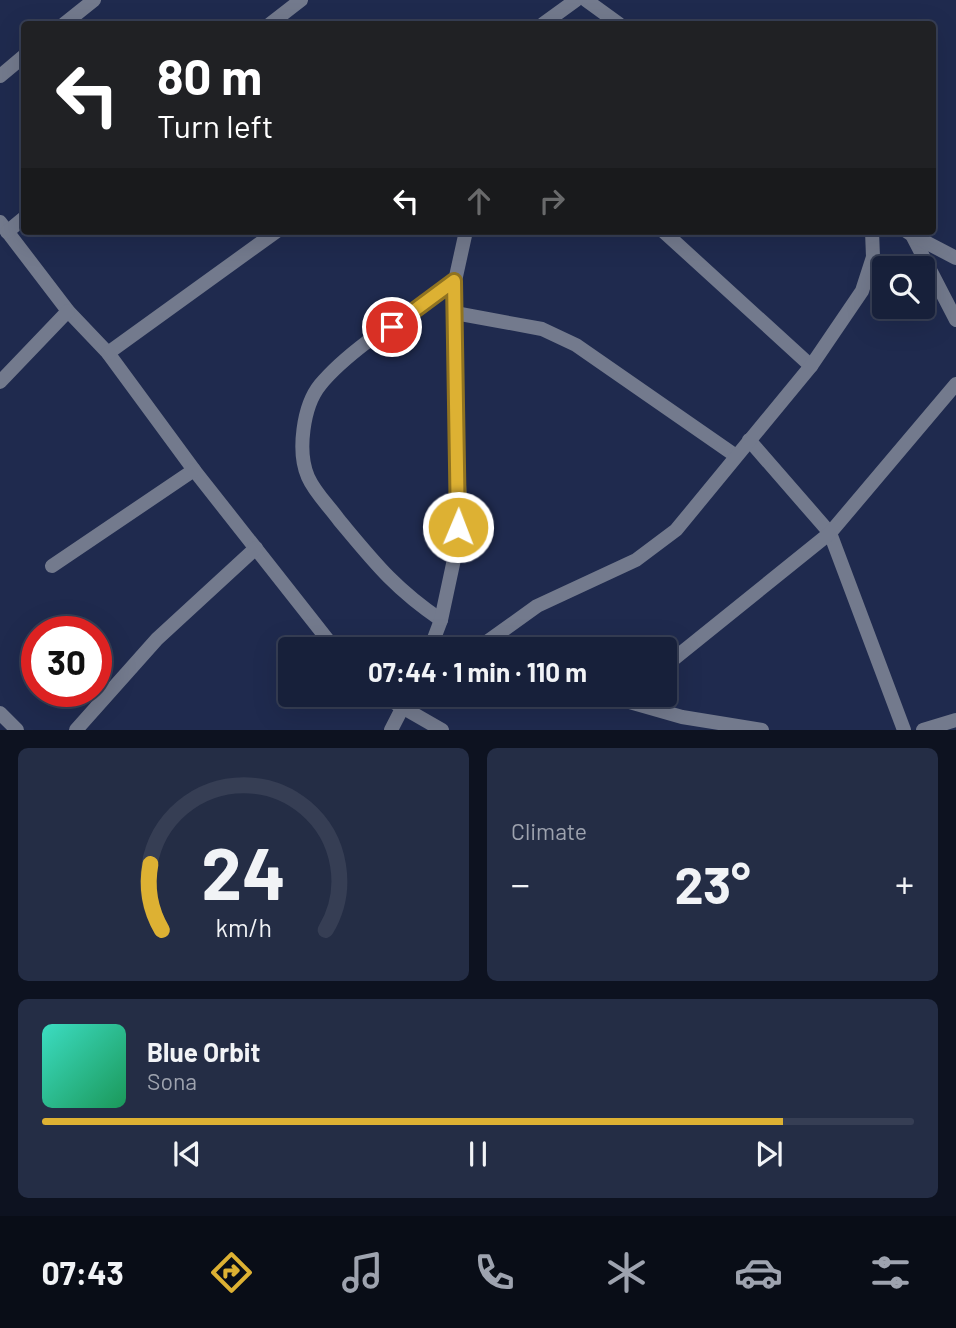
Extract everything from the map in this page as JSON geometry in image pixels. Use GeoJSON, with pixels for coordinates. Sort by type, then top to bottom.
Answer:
{"type":"FeatureCollection","features":[{"type":"Feature","properties":{"kind":"street"},"geometry":{"type":"LineString","coordinates":[[68,21],[94,0]]}},
{"type":"Feature","properties":{"kind":"street"},"geometry":{"type":"LineString","coordinates":[[274,21],[300,0]]}},
{"type":"Feature","properties":{"kind":"street"},"geometry":{"type":"LineString","coordinates":[[547,21],[576,0]]}},
{"type":"Feature","properties":{"kind":"street"},"geometry":{"type":"LineString","coordinates":[[586,0],[615,21]]}},
{"type":"Feature","properties":{"kind":"street"},"geometry":{"type":"LineString","coordinates":[[0,76],[21,58]]}},
{"type":"Feature","properties":{"kind":"street"},"geometry":{"type":"LineString","coordinates":[[21,219],[4,227],[68,311],[108,353],[194,470],[326,637]]}},
{"type":"Feature","properties":{"kind":"street"},"geometry":{"type":"LineString","coordinates":[[108,353],[271,235]]}},
{"type":"Feature","properties":{"kind":"street"},"geometry":{"type":"LineString","coordinates":[[435,637],[441,620],[456,550],[460,505],[454,383],[454,281],[465,235]]}},
{"type":"Feature","properties":{"kind":"street"},"geometry":{"type":"LineString","coordinates":[[667,235],[811,366]]}},
{"type":"Feature","properties":{"kind":"street"},"geometry":{"type":"LineString","coordinates":[[494,637],[537,606],[636,560],[659,546],[676,530],[811,366],[862,291],[873,257],[872,235]]}},
{"type":"Feature","properties":{"kind":"street"},"geometry":{"type":"LineString","coordinates":[[910,235],[956,320]]}},
{"type":"Feature","properties":{"kind":"street"},"geometry":{"type":"LineString","coordinates":[[913,235],[956,258]]}},
{"type":"Feature","properties":{"kind":"street"},"geometry":{"type":"LineString","coordinates":[[441,620],[389,581],[317,492],[304,466],[303,443],[308,412],[319,386],[351,357],[454,281]]}},
{"type":"Feature","properties":{"kind":"street"},"geometry":{"type":"LineString","coordinates":[[0,382],[68,311]]}},
{"type":"Feature","properties":{"kind":"street"},"geometry":{"type":"LineString","coordinates":[[456,313],[542,329],[576,345],[736,456]]}},
{"type":"Feature","properties":{"kind":"street"},"geometry":{"type":"LineString","coordinates":[[677,656],[830,533],[956,384]]}},
{"type":"Feature","properties":{"kind":"street"},"geometry":{"type":"LineString","coordinates":[[749,440],[830,533],[904,730]]}},
{"type":"Feature","properties":{"kind":"street"},"geometry":{"type":"LineString","coordinates":[[52,566],[194,470]]}},
{"type":"Feature","properties":{"kind":"street"},"geometry":{"type":"LineString","coordinates":[[76,730],[157,639],[256,548]]}},
{"type":"Feature","properties":{"kind":"street"},"geometry":{"type":"LineString","coordinates":[[391,730],[403,707]]}},
{"type":"Feature","properties":{"kind":"street"},"geometry":{"type":"LineString","coordinates":[[413,707],[442,730]]}},
{"type":"Feature","properties":{"kind":"street"},"geometry":{"type":"LineString","coordinates":[[655,707],[682,718],[762,730]]}},
{"type":"Feature","properties":{"kind":"street"},"geometry":{"type":"LineString","coordinates":[[0,713],[17,730]]}},
{"type":"Feature","properties":{"kind":"street"},"geometry":{"type":"LineString","coordinates":[[923,730],[956,720]]}},
{"type":"Feature","properties":{"kind":"route"},"geometry":{"type":"LineString","coordinates":[[392,327],[454,281],[454,383],[460,505],[458,527]]}}]}
